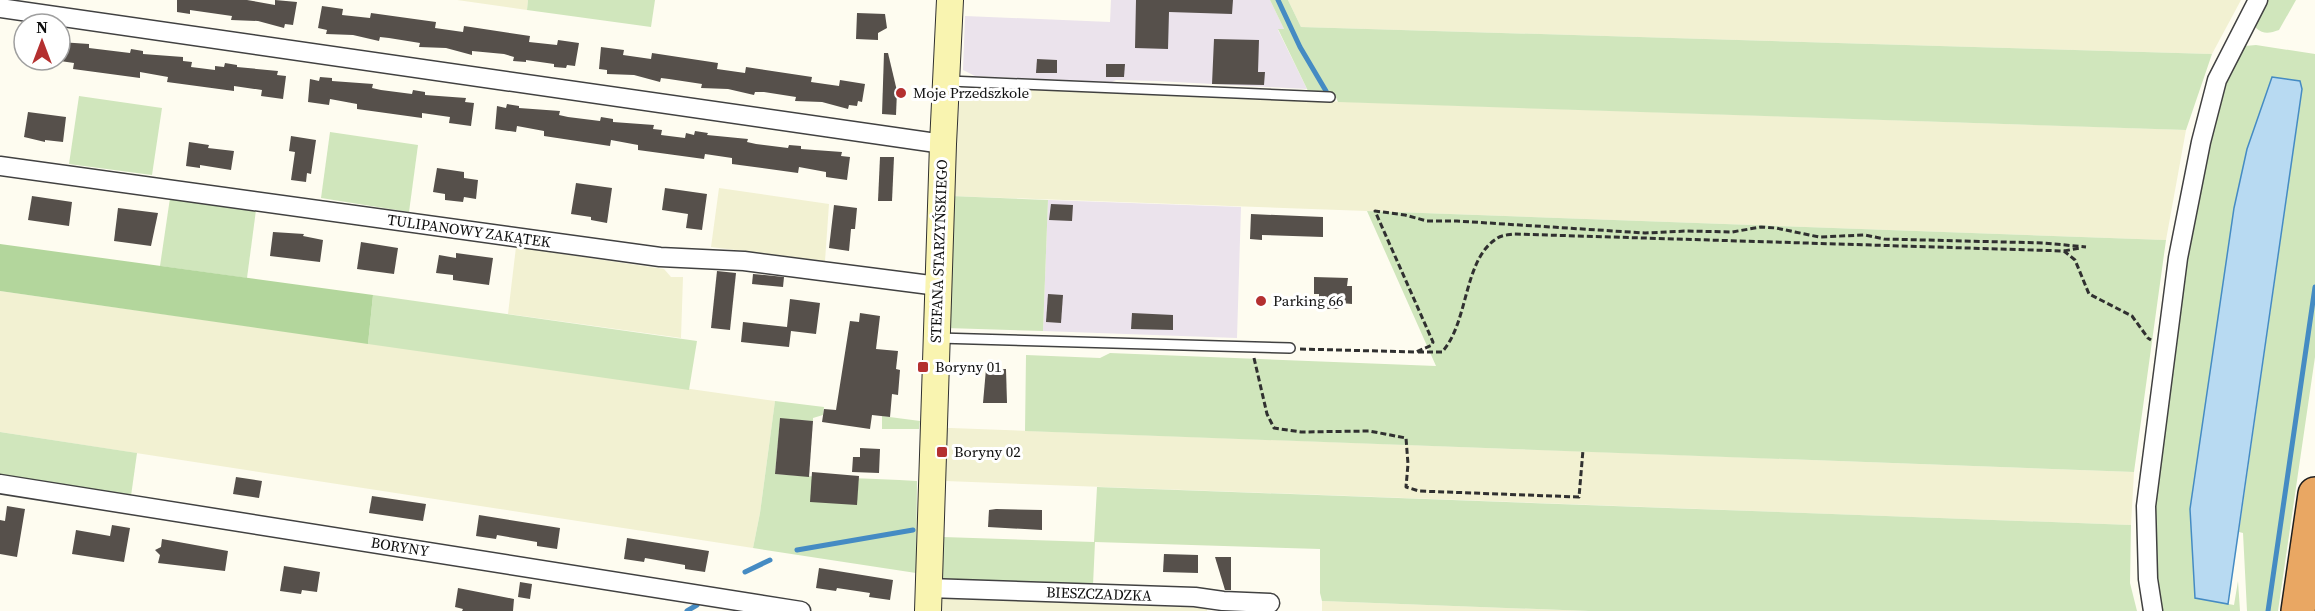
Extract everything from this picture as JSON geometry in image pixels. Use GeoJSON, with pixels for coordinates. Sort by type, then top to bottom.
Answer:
{"type":"FeatureCollection","features":[{"type":"Feature","properties":{"kind":"highway"},"geometry":{"type":"LineString","coordinates":[[2298,611],[2315,494]]}},
{"type":"Feature","properties":{"kind":"street","name":"STEFANA STARZYŃSKIEGO"},"geometry":{"type":"LineString","coordinates":[[928,600],[950,0]]}},
{"type":"Feature","properties":{"kind":"street"},"geometry":{"type":"LineString","coordinates":[[2153,611],[2148,579],[2146,506],[2178,258],[2209,106],[2217,80],[2258,0]]}},
{"type":"Feature","properties":{"kind":"street"},"geometry":{"type":"LineString","coordinates":[[0,8],[943,144]]}},
{"type":"Feature","properties":{"kind":"street","name":"TULIPANOWY ZAKĄTEK"},"geometry":{"type":"LineString","coordinates":[[0,166],[660,257],[744,261],[938,286]]}},
{"type":"Feature","properties":{"kind":"street","name":"BORYNY"},"geometry":{"type":"LineString","coordinates":[[0,484],[801,611]]}},
{"type":"Feature","properties":{"kind":"street","name":"BIESZCZADZKA"},"geometry":{"type":"LineString","coordinates":[[928,600],[1195,597],[1270,603]]}},
{"type":"Feature","properties":{"kind":"lane"},"geometry":{"type":"LineString","coordinates":[[947,81],[1330,97]]}},
{"type":"Feature","properties":{"kind":"lane"},"geometry":{"type":"LineString","coordinates":[[936,338],[1290,348]]}},
{"type":"Feature","properties":{"kind":"path"},"geometry":{"type":"LineString","coordinates":[[1290,348],[1416,352],[1442,352],[1450,343],[1461,316],[1467,286],[1487,246],[1498,237],[1514,234],[2064,251],[2086,247],[2044,243],[1884,239],[1865,235],[1819,237],[1776,228],[1713,232],[1610,231],[1584,227],[1457,221],[1427,222],[1405,215],[1375,211],[1433,342],[1432,345],[1416,352]]}},
{"type":"Feature","properties":{"kind":"path"},"geometry":{"type":"LineString","coordinates":[[2064,251],[2075,260],[2089,294],[2132,316],[2148,338],[2167,345]]}},
{"type":"Feature","properties":{"kind":"path"},"geometry":{"type":"LineString","coordinates":[[1251,347],[1267,414],[1274,428],[1301,432],[1369,430],[1406,438],[1408,464],[1406,487],[1419,491],[1579,497],[1583,450]]}},
{"type":"Feature","properties":{"kind":"shaded area"},"geometry":{"type":"Polygon","coordinates":[[[1111,0],[1270,0],[1284,29],[1278,30],[1307,89],[1157,81],[1116,80],[1112,82],[975,76],[963,70],[965,16],[1110,22],[1111,0]]]}},
{"type":"Feature","properties":{"kind":"shaded area"},"geometry":{"type":"Polygon","coordinates":[[[1048,200],[1241,207],[1237,338],[1043,331],[1048,200]]]}},
{"type":"Feature","properties":{"kind":"green space"},"geometry":{"type":"Polygon","coordinates":[[[457,0],[528,0],[527,10],[457,0]]]}},
{"type":"Feature","properties":{"kind":"green space"},"geometry":{"type":"Polygon","coordinates":[[[528,0],[655,0],[651,27],[527,10],[528,0]]]}},
{"type":"Feature","properties":{"kind":"green space"},"geometry":{"type":"Polygon","coordinates":[[[1270,0],[1288,0],[1301,27],[2212,54],[2186,130],[1338,102],[1334,93],[1309,93],[1278,29],[1284,29],[1270,0]]]}},
{"type":"Feature","properties":{"kind":"green space"},"geometry":{"type":"Polygon","coordinates":[[[1288,0],[2241,0],[2212,54],[1301,27],[1288,0]]]}},
{"type":"Feature","properties":{"kind":"green space"},"geometry":{"type":"Polygon","coordinates":[[[2266,0],[2296,0],[2279,30],[2267,33],[2256,28],[2256,20],[2266,0]]]}},
{"type":"Feature","properties":{"kind":"green space"},"geometry":{"type":"Polygon","coordinates":[[[2256,45],[2315,54],[2315,357],[2278,611],[2247,611],[2243,533],[2239,532],[2302,89],[2272,77],[2247,149],[2234,208],[2190,509],[2195,598],[2234,605],[2238,581],[2240,611],[2161,611],[2154,558],[2154,513],[2190,233],[2204,158],[2223,92],[2240,52],[2245,46],[2256,45]]]}},
{"type":"Feature","properties":{"kind":"green space"},"geometry":{"type":"Polygon","coordinates":[[[976,87],[2186,130],[2166,240],[951,196],[960,98],[976,87]]]}},
{"type":"Feature","properties":{"kind":"green space"},"geometry":{"type":"Polygon","coordinates":[[[79,96],[162,108],[152,175],[69,164],[79,96]]]}},
{"type":"Feature","properties":{"kind":"green space"},"geometry":{"type":"Polygon","coordinates":[[[330,132],[418,145],[409,212],[321,198],[330,132]]]}},
{"type":"Feature","properties":{"kind":"green space"},"geometry":{"type":"Polygon","coordinates":[[[719,188],[829,204],[825,261],[711,247],[719,188]]]}},
{"type":"Feature","properties":{"kind":"green space"},"geometry":{"type":"Polygon","coordinates":[[[951,196],[1048,200],[1043,331],[946,328],[951,196]]]}},
{"type":"Feature","properties":{"kind":"green space"},"geometry":{"type":"Polygon","coordinates":[[[170,198],[256,210],[247,278],[160,266],[170,198]]]}},
{"type":"Feature","properties":{"kind":"green space"},"geometry":{"type":"Polygon","coordinates":[[[1367,211],[2166,240],[2134,472],[1025,431],[1026,355],[1100,358],[1110,353],[1436,366],[1367,211]]]}},
{"type":"Feature","properties":{"kind":"green space"},"geometry":{"type":"Polygon","coordinates":[[[0,244],[373,295],[368,344],[0,291],[0,244]]]}},
{"type":"Feature","properties":{"kind":"green space"},"geometry":{"type":"Polygon","coordinates":[[[516,247],[664,269],[671,277],[683,277],[681,338],[508,314],[516,247]]]}},
{"type":"Feature","properties":{"kind":"green space"},"geometry":{"type":"Polygon","coordinates":[[[0,291],[775,401],[753,548],[0,432],[0,291]]]}},
{"type":"Feature","properties":{"kind":"green space"},"geometry":{"type":"Polygon","coordinates":[[[373,295],[697,341],[689,390],[368,344],[373,295]]]}},
{"type":"Feature","properties":{"kind":"green space"},"geometry":{"type":"Polygon","coordinates":[[[775,401],[824,407],[823,415],[813,418],[813,421],[780,419],[775,474],[917,481],[916,573],[753,548],[775,401]]]}},
{"type":"Feature","properties":{"kind":"green space"},"geometry":{"type":"Polygon","coordinates":[[[882,416],[920,421],[919,429],[882,429],[882,416]]]}},
{"type":"Feature","properties":{"kind":"green space"},"geometry":{"type":"Polygon","coordinates":[[[945,428],[2134,472],[2131,525],[945,481],[945,428]]]}},
{"type":"Feature","properties":{"kind":"green space"},"geometry":{"type":"Polygon","coordinates":[[[0,432],[137,453],[131,496],[0,478],[0,432]]]}},
{"type":"Feature","properties":{"kind":"green space"},"geometry":{"type":"Polygon","coordinates":[[[1097,487],[2131,525],[2130,583],[2137,611],[1589,611],[1322,601],[1320,549],[1095,542],[1093,585],[941,579],[943,537],[1094,542],[1097,487]]]}},
{"type":"Feature","properties":{"kind":"green space"},"geometry":{"type":"Polygon","coordinates":[[[939,598],[1207,608],[1207,611],[937,611],[939,598]]]}},
{"type":"Feature","properties":{"kind":"green space"},"geometry":{"type":"Polygon","coordinates":[[[1322,601],[1589,611],[1322,611],[1322,601]]]}},
{"type":"Feature","properties":{"kind":"water"},"geometry":{"type":"Polygon","coordinates":[[[2272,77],[2300,81],[2302,89],[2228,604],[2195,598],[2190,509],[2234,208],[2247,149],[2272,77]]]}},
{"type":"Feature","properties":{"kind":"building"},"geometry":{"type":"Polygon","coordinates":[[[177,0],[247,0],[275,5],[275,0],[297,2],[293,25],[285,24],[284,28],[258,21],[231,20],[232,16],[190,10],[190,14],[177,12],[177,0]]]}},
{"type":"Feature","properties":{"kind":"building"},"geometry":{"type":"Polygon","coordinates":[[[1136,0],[1233,0],[1232,14],[1169,12],[1168,49],[1135,48],[1136,0]]]}},
{"type":"Feature","properties":{"kind":"building"},"geometry":{"type":"Polygon","coordinates":[[[322,6],[343,9],[342,15],[370,18],[371,13],[436,22],[435,28],[463,32],[464,26],[530,36],[529,42],[557,45],[558,40],[579,43],[575,66],[567,65],[566,68],[526,60],[526,62],[513,61],[514,57],[504,54],[472,51],[472,55],[446,48],[419,47],[420,43],[389,38],[380,37],[379,41],[353,35],[326,34],[327,30],[318,28],[322,6]]]}},
{"type":"Feature","properties":{"kind":"building"},"geometry":{"type":"Polygon","coordinates":[[[857,13],[885,14],[887,28],[878,33],[878,40],[856,39],[857,13]]]}},
{"type":"Feature","properties":{"kind":"building"},"geometry":{"type":"Polygon","coordinates":[[[1214,39],[1259,40],[1258,72],[1265,72],[1264,85],[1212,84],[1214,39]]]}},
{"type":"Feature","properties":{"kind":"building"},"geometry":{"type":"Polygon","coordinates":[[[72,43],[89,44],[89,48],[130,53],[131,49],[143,51],[143,54],[183,57],[183,61],[192,62],[191,67],[215,70],[215,66],[224,67],[225,63],[237,65],[237,67],[278,71],[277,75],[286,76],[283,99],[261,96],[262,90],[234,86],[234,91],[167,82],[168,77],[140,72],[140,78],[73,69],[74,63],[72,63],[72,43]]]}},
{"type":"Feature","properties":{"kind":"building"},"geometry":{"type":"Polygon","coordinates":[[[601,47],[624,50],[623,55],[651,59],[652,53],[718,63],[717,69],[745,73],[746,67],[812,77],[811,82],[839,86],[840,80],[865,84],[862,102],[858,101],[857,106],[849,105],[848,109],[822,102],[795,101],[796,97],[764,92],[755,92],[754,95],[728,89],[701,88],[702,84],[669,79],[661,78],[660,82],[634,75],[607,74],[607,70],[599,69],[601,47]]]}},
{"type":"Feature","properties":{"kind":"building"},"geometry":{"type":"Polygon","coordinates":[[[884,53],[888,53],[897,91],[896,115],[882,114],[884,53]]]}},
{"type":"Feature","properties":{"kind":"building"},"geometry":{"type":"Polygon","coordinates":[[[1037,59],[1057,60],[1057,73],[1036,73],[1037,59]]]}},
{"type":"Feature","properties":{"kind":"building"},"geometry":{"type":"Polygon","coordinates":[[[1106,64],[1125,64],[1124,77],[1106,77],[1106,64]]]}},
{"type":"Feature","properties":{"kind":"building"},"geometry":{"type":"Polygon","coordinates":[[[320,77],[332,78],[332,81],[373,84],[372,88],[381,90],[412,94],[413,90],[425,92],[425,95],[466,98],[465,102],[474,103],[471,126],[449,123],[450,117],[422,113],[422,118],[357,109],[357,104],[330,99],[329,105],[308,102],[310,79],[319,81],[320,77]]]}},
{"type":"Feature","properties":{"kind":"building"},"geometry":{"type":"Polygon","coordinates":[[[507,104],[519,106],[519,108],[560,111],[559,115],[568,117],[600,121],[601,117],[613,119],[613,122],[654,125],[653,129],[662,130],[661,135],[685,138],[686,133],[694,135],[695,131],[708,133],[707,135],[748,139],[747,142],[756,144],[788,148],[789,145],[801,146],[801,149],[842,152],[841,156],[850,157],[847,180],[826,177],[826,172],[799,167],[798,173],[732,164],[732,158],[705,154],[704,159],[638,150],[638,145],[611,140],[610,146],[544,136],[544,131],[517,126],[516,132],[495,129],[497,106],[506,108],[507,104]]]}},
{"type":"Feature","properties":{"kind":"building"},"geometry":{"type":"Polygon","coordinates":[[[28,112],[66,117],[63,142],[45,140],[45,142],[24,137],[28,112]]]}},
{"type":"Feature","properties":{"kind":"building"},"geometry":{"type":"Polygon","coordinates":[[[291,136],[316,140],[311,174],[307,173],[306,182],[291,180],[295,152],[289,151],[291,136]]]}},
{"type":"Feature","properties":{"kind":"building"},"geometry":{"type":"Polygon","coordinates":[[[189,142],[209,145],[208,148],[234,151],[231,170],[200,165],[200,168],[186,166],[189,142]]]}},
{"type":"Feature","properties":{"kind":"building"},"geometry":{"type":"Polygon","coordinates":[[[880,157],[894,157],[892,201],[878,201],[880,157]]]}},
{"type":"Feature","properties":{"kind":"building"},"geometry":{"type":"Polygon","coordinates":[[[437,168],[464,172],[464,178],[478,180],[476,199],[464,197],[463,202],[445,200],[445,194],[433,192],[437,168]]]}},
{"type":"Feature","properties":{"kind":"building"},"geometry":{"type":"Polygon","coordinates":[[[576,183],[612,188],[607,223],[591,220],[591,217],[571,214],[576,183]]]}},
{"type":"Feature","properties":{"kind":"building"},"geometry":{"type":"Polygon","coordinates":[[[665,188],[707,194],[702,230],[686,228],[688,214],[662,210],[665,188]]]}},
{"type":"Feature","properties":{"kind":"building"},"geometry":{"type":"Polygon","coordinates":[[[32,196],[72,202],[69,226],[28,220],[32,196]]]}},
{"type":"Feature","properties":{"kind":"building"},"geometry":{"type":"Polygon","coordinates":[[[1051,204],[1073,205],[1072,221],[1049,220],[1051,204]]]}},
{"type":"Feature","properties":{"kind":"building"},"geometry":{"type":"Polygon","coordinates":[[[834,205],[857,208],[855,229],[851,229],[849,251],[829,248],[834,205]]]}},
{"type":"Feature","properties":{"kind":"building"},"geometry":{"type":"Polygon","coordinates":[[[118,208],[158,213],[151,246],[114,241],[118,208]]]}},
{"type":"Feature","properties":{"kind":"building"},"geometry":{"type":"Polygon","coordinates":[[[1251,214],[1323,217],[1323,237],[1262,235],[1262,240],[1250,239],[1251,214]]]}},
{"type":"Feature","properties":{"kind":"building"},"geometry":{"type":"Polygon","coordinates":[[[273,232],[304,234],[303,236],[323,240],[320,262],[270,256],[273,232]]]}},
{"type":"Feature","properties":{"kind":"building"},"geometry":{"type":"Polygon","coordinates":[[[361,242],[398,248],[394,274],[357,269],[361,242]]]}},
{"type":"Feature","properties":{"kind":"building"},"geometry":{"type":"Polygon","coordinates":[[[456,253],[493,258],[489,285],[453,280],[453,275],[436,273],[439,255],[456,258],[456,253]]]}},
{"type":"Feature","properties":{"kind":"building"},"geometry":{"type":"Polygon","coordinates":[[[717,271],[736,273],[730,330],[711,328],[717,271]]]}},
{"type":"Feature","properties":{"kind":"building"},"geometry":{"type":"Polygon","coordinates":[[[753,274],[784,277],[783,287],[752,284],[753,274]]]}},
{"type":"Feature","properties":{"kind":"building"},"geometry":{"type":"Polygon","coordinates":[[[1314,277],[1348,278],[1347,286],[1352,286],[1352,304],[1341,303],[1340,309],[1319,309],[1319,294],[1314,294],[1314,277]]]}},
{"type":"Feature","properties":{"kind":"building"},"geometry":{"type":"Polygon","coordinates":[[[1048,294],[1063,295],[1061,323],[1046,322],[1048,294]]]}},
{"type":"Feature","properties":{"kind":"building"},"geometry":{"type":"Polygon","coordinates":[[[790,299],[820,303],[816,334],[791,331],[789,347],[741,342],[743,322],[787,327],[790,299]]]}},
{"type":"Feature","properties":{"kind":"building"},"geometry":{"type":"Polygon","coordinates":[[[860,313],[880,316],[876,349],[898,351],[896,369],[900,370],[898,395],[892,394],[890,417],[872,415],[870,429],[822,422],[824,409],[836,410],[850,321],[859,322],[860,313]]]}},
{"type":"Feature","properties":{"kind":"building"},"geometry":{"type":"Polygon","coordinates":[[[1132,313],[1173,315],[1173,330],[1131,329],[1132,313]]]}},
{"type":"Feature","properties":{"kind":"building"},"geometry":{"type":"Polygon","coordinates":[[[986,369],[1006,369],[1007,403],[983,403],[986,369]]]}},
{"type":"Feature","properties":{"kind":"building"},"geometry":{"type":"Polygon","coordinates":[[[780,418],[813,421],[809,477],[775,474],[780,418]]]}},
{"type":"Feature","properties":{"kind":"building"},"geometry":{"type":"Polygon","coordinates":[[[860,448],[880,449],[879,473],[852,472],[853,457],[860,457],[860,448]]]}},
{"type":"Feature","properties":{"kind":"building"},"geometry":{"type":"Polygon","coordinates":[[[812,472],[859,476],[857,505],[810,502],[812,472]]]}},
{"type":"Feature","properties":{"kind":"building"},"geometry":{"type":"Polygon","coordinates":[[[236,477],[262,481],[259,498],[233,494],[236,477]]]}},
{"type":"Feature","properties":{"kind":"building"},"geometry":{"type":"Polygon","coordinates":[[[372,496],[426,504],[423,521],[369,513],[372,496]]]}},
{"type":"Feature","properties":{"kind":"building"},"geometry":{"type":"Polygon","coordinates":[[[7,506],[25,509],[17,557],[0,554],[0,520],[5,521],[7,506]]]}},
{"type":"Feature","properties":{"kind":"building"},"geometry":{"type":"Polygon","coordinates":[[[989,510],[1042,510],[1042,530],[988,527],[989,510]]]}},
{"type":"Feature","properties":{"kind":"building"},"geometry":{"type":"Polygon","coordinates":[[[479,515],[560,528],[557,549],[537,546],[537,542],[497,535],[496,539],[476,536],[479,515]]]}},
{"type":"Feature","properties":{"kind":"building"},"geometry":{"type":"Polygon","coordinates":[[[112,525],[130,528],[124,562],[72,554],[76,530],[110,536],[112,525]]]}},
{"type":"Feature","properties":{"kind":"building"},"geometry":{"type":"Polygon","coordinates":[[[627,538],[709,551],[705,572],[685,569],[685,565],[645,558],[644,562],[624,559],[627,538]]]}},
{"type":"Feature","properties":{"kind":"building"},"geometry":{"type":"Polygon","coordinates":[[[162,539],[228,551],[225,571],[158,563],[160,555],[155,550],[161,547],[162,539]]]}},
{"type":"Feature","properties":{"kind":"building"},"geometry":{"type":"Polygon","coordinates":[[[1164,554],[1198,555],[1198,573],[1163,572],[1164,554]]]}},
{"type":"Feature","properties":{"kind":"building"},"geometry":{"type":"Polygon","coordinates":[[[1215,557],[1231,557],[1231,590],[1225,590],[1215,557]]]}},
{"type":"Feature","properties":{"kind":"building"},"geometry":{"type":"Polygon","coordinates":[[[284,566],[320,572],[317,592],[302,590],[301,594],[280,591],[284,566]]]}},
{"type":"Feature","properties":{"kind":"building"},"geometry":{"type":"Polygon","coordinates":[[[819,568],[893,580],[890,600],[869,597],[870,593],[837,588],[836,591],[816,588],[819,568]]]}},
{"type":"Feature","properties":{"kind":"building"},"geometry":{"type":"Polygon","coordinates":[[[520,582],[532,584],[530,599],[518,597],[520,582]]]}},
{"type":"Feature","properties":{"kind":"building"},"geometry":{"type":"Polygon","coordinates":[[[458,588],[514,599],[513,611],[462,611],[463,609],[455,607],[458,588]]]}},
{"type":"Feature","properties":{"kind":"waterway"},"geometry":{"type":"LineString","coordinates":[[1278,0],[1300,47],[1326,91]]}},
{"type":"Feature","properties":{"kind":"waterway"},"geometry":{"type":"LineString","coordinates":[[2268,611],[2315,287]]}},
{"type":"Feature","properties":{"kind":"waterway"},"geometry":{"type":"LineString","coordinates":[[797,550],[913,530]]}},
{"type":"Feature","properties":{"kind":"waterway"},"geometry":{"type":"LineString","coordinates":[[745,572],[770,560]]}},
{"type":"Feature","properties":{"kind":"waterway"},"geometry":{"type":"LineString","coordinates":[[687,611],[697,605]]}},
{"type":"Feature","properties":{"kind":"place","name":"Moje Przedszkole"},"geometry":{"type":"Point","coordinates":[901,93]}},
{"type":"Feature","properties":{"kind":"place","name":"Parking 66"},"geometry":{"type":"Point","coordinates":[1261,301]}},
{"type":"Feature","properties":{"kind":"place","name":"Boryny 01"},"geometry":{"type":"Point","coordinates":[923,367]}},
{"type":"Feature","properties":{"kind":"place","name":"Boryny 02"},"geometry":{"type":"Point","coordinates":[942,452]}}]}
